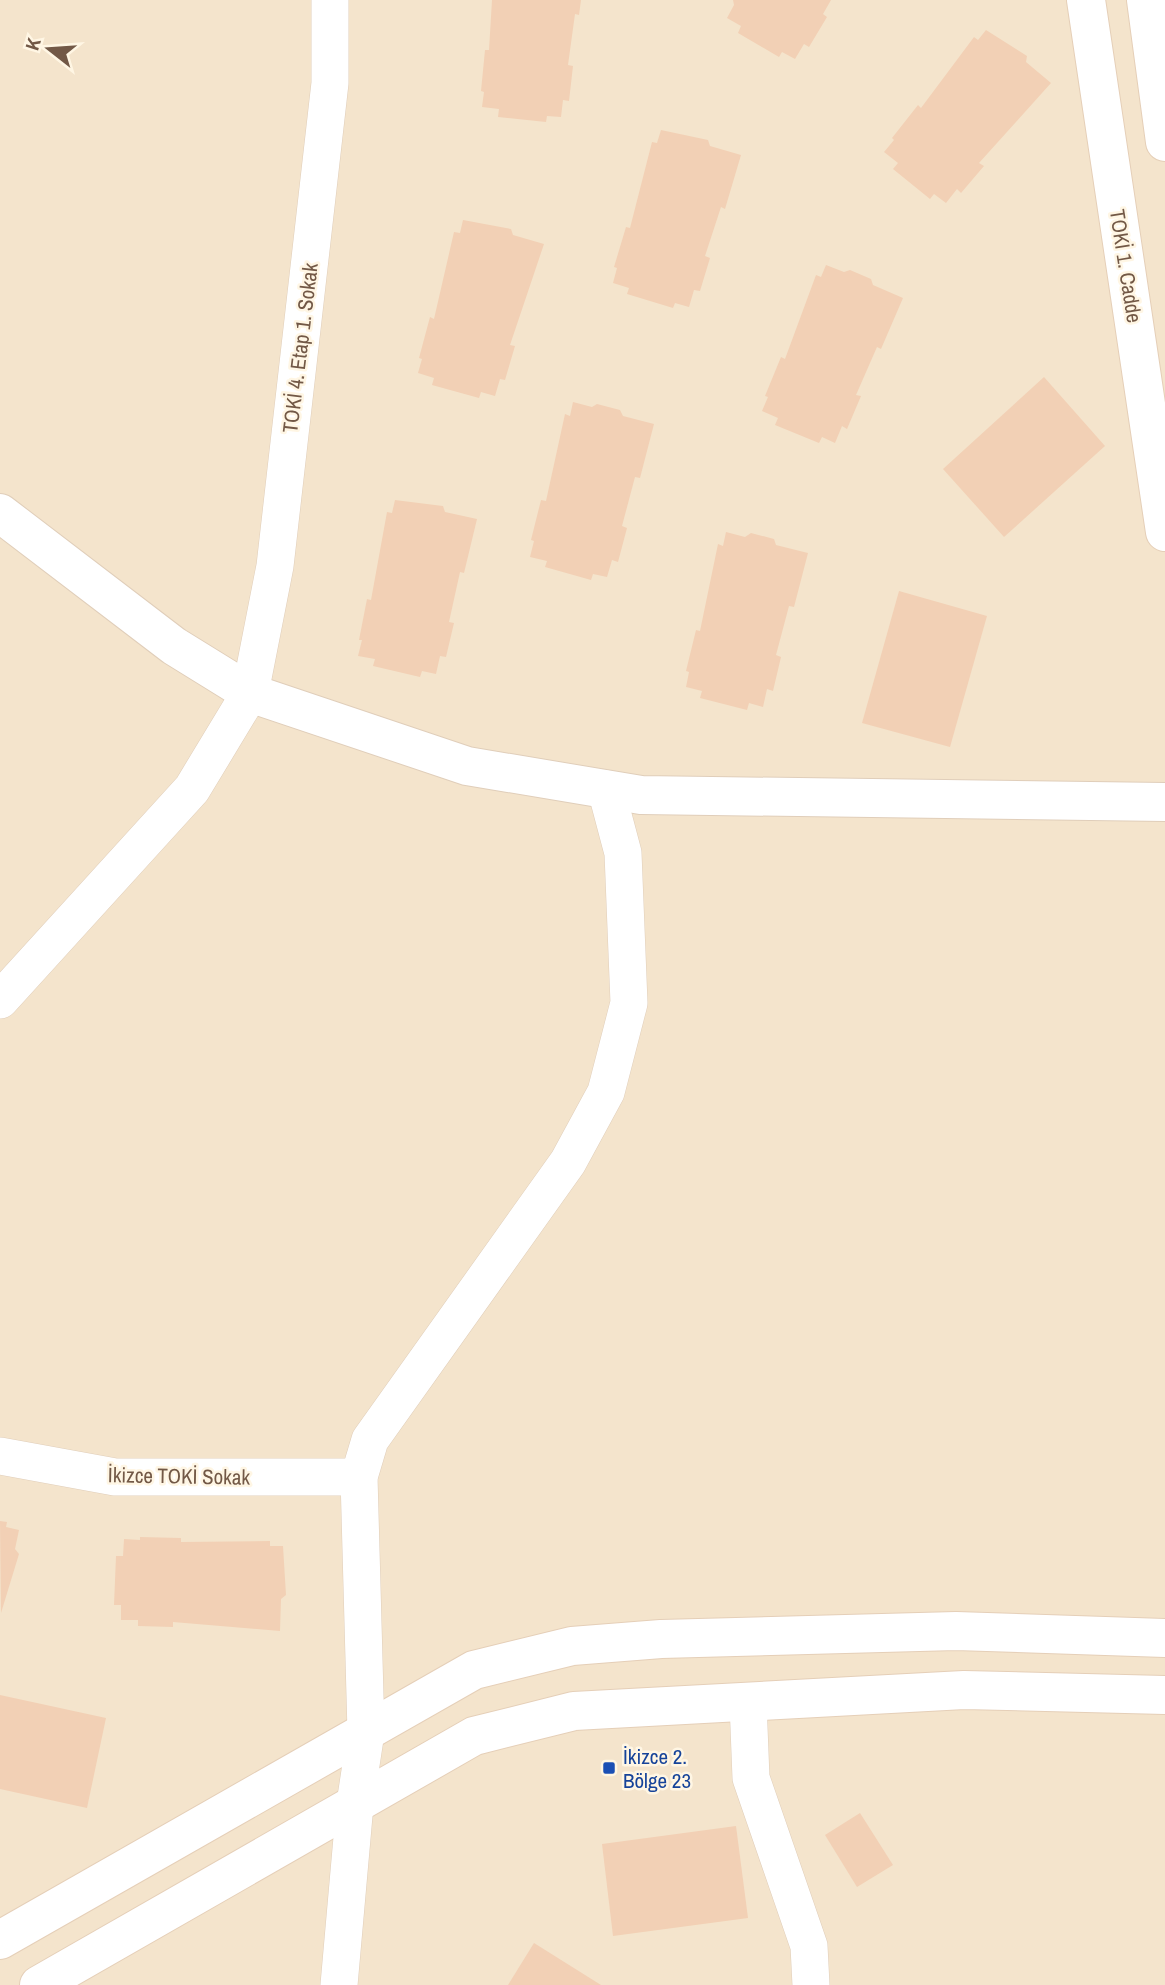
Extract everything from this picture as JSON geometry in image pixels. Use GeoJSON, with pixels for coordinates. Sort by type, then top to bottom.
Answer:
{"type":"FeatureCollection","features":[{"type":"Feature","properties":{"kind":"main road","name":"TOKİ 1. Cadde"},"geometry":{"type":"LineString","coordinates":[[1086,0],[1165,532]]}},
{"type":"Feature","properties":{"kind":"main road"},"geometry":{"type":"LineString","coordinates":[[1146,0],[1165,142]]}},
{"type":"Feature","properties":{"kind":"main road"},"geometry":{"type":"LineString","coordinates":[[0,513],[174,646],[250,693],[467,766],[641,795],[1165,802]]}},
{"type":"Feature","properties":{"kind":"main road"},"geometry":{"type":"LineString","coordinates":[[0,1941],[474,1670],[572,1646],[661,1639],[956,1631],[1165,1638]]}},
{"type":"Feature","properties":{"kind":"main road"},"geometry":{"type":"LineString","coordinates":[[39,1985],[474,1736],[574,1712],[964,1690],[1165,1695]]}},
{"type":"Feature","properties":{"kind":"street","name":"TOKİ 4. Etap 1. Sokak"},"geometry":{"type":"LineString","coordinates":[[250,693],[275,566],[330,83],[330,0]]}},
{"type":"Feature","properties":{"kind":"street"},"geometry":{"type":"LineString","coordinates":[[0,1000],[192,789],[250,693]]}},
{"type":"Feature","properties":{"kind":"street"},"geometry":{"type":"LineString","coordinates":[[339,1985],[355,1804],[366,1731],[359,1477],[370,1440],[568,1162],[606,1092],[629,1003],[623,853],[606,789]]}},
{"type":"Feature","properties":{"kind":"street","name":"İkizce TOKİ Sokak"},"geometry":{"type":"LineString","coordinates":[[0,1456],[115,1478],[359,1477]]}},
{"type":"Feature","properties":{"kind":"street"},"geometry":{"type":"LineString","coordinates":[[748,1702],[751,1778],[809,1946],[811,1985]]}},
{"type":"Feature","properties":{"kind":"shaded area"},"geometry":{"type":"Polygon","coordinates":[[[0,0],[1165,0],[1165,1985],[0,1985],[0,0]]]}},
{"type":"Feature","properties":{"kind":"building"},"geometry":{"type":"Polygon","coordinates":[[[492,0],[581,0],[579,15],[575,14],[568,65],[573,66],[569,101],[563,100],[561,117],[547,116],[546,122],[498,117],[499,109],[482,107],[484,92],[481,91],[485,50],[489,50],[492,0]]]}},
{"type":"Feature","properties":{"kind":"building"},"geometry":{"type":"Polygon","coordinates":[[[733,0],[831,0],[823,14],[827,17],[809,47],[804,44],[795,59],[782,52],[779,57],[738,33],[741,26],[727,18],[734,5],[733,0]]]}},
{"type":"Feature","properties":{"kind":"building"},"geometry":{"type":"Polygon","coordinates":[[[986,30],[1027,56],[1026,62],[1051,83],[979,163],[984,166],[961,193],[957,189],[946,203],[934,194],[930,199],[893,169],[898,163],[884,152],[894,140],[892,138],[918,105],[921,108],[974,37],[978,40],[986,30]]]}},
{"type":"Feature","properties":{"kind":"building"},"geometry":{"type":"Polygon","coordinates":[[[661,130],[708,140],[710,146],[741,155],[725,209],[721,207],[705,256],[710,258],[700,291],[694,290],[689,307],[675,303],[673,308],[627,294],[629,288],[613,283],[617,268],[614,267],[626,227],[630,228],[652,142],[657,143],[661,130]]]}},
{"type":"Feature","properties":{"kind":"building"},"geometry":{"type":"Polygon","coordinates":[[[463,220],[511,229],[513,235],[544,244],[510,345],[515,346],[505,380],[500,379],[495,396],[481,392],[479,398],[432,385],[434,378],[418,373],[422,359],[419,358],[430,317],[434,319],[454,232],[460,233],[463,220]]]}},
{"type":"Feature","properties":{"kind":"building"},"geometry":{"type":"Polygon","coordinates":[[[826,265],[844,272],[850,270],[871,279],[873,285],[903,298],[881,349],[877,347],[856,395],[861,396],[847,429],[842,426],[835,443],[822,437],[819,443],[775,425],[778,418],[762,411],[768,397],[765,396],[781,357],[785,359],[816,275],[821,277],[826,265]]]}},
{"type":"Feature","properties":{"kind":"building"},"geometry":{"type":"Polygon","coordinates":[[[1044,377],[1105,446],[1004,537],[943,469],[1044,377]]]}},
{"type":"Feature","properties":{"kind":"building"},"geometry":{"type":"Polygon","coordinates":[[[573,402],[620,410],[623,416],[654,424],[640,478],[635,477],[622,526],[627,528],[618,562],[612,560],[607,577],[593,574],[591,580],[545,567],[547,561],[530,557],[534,541],[531,540],[541,500],[546,501],[565,414],[570,416],[573,402]]]}},
{"type":"Feature","properties":{"kind":"building"},"geometry":{"type":"Polygon","coordinates":[[[395,500],[443,506],[445,512],[477,519],[464,573],[460,572],[449,622],[454,623],[446,657],[440,656],[436,674],[422,671],[420,677],[373,666],[375,659],[358,656],[367,599],[371,600],[387,512],[392,513],[395,500]]]}},
{"type":"Feature","properties":{"kind":"building"},"geometry":{"type":"Polygon","coordinates":[[[726,532],[745,537],[751,533],[774,539],[776,545],[808,553],[794,607],[789,606],[776,655],[781,657],[773,691],[767,689],[763,707],[749,703],[747,710],[700,698],[702,691],[686,687],[689,672],[686,671],[696,630],[700,631],[718,544],[723,546],[726,532]]]}},
{"type":"Feature","properties":{"kind":"building"},"geometry":{"type":"Polygon","coordinates":[[[899,591],[987,616],[950,747],[862,723],[899,591]]]}},
{"type":"Feature","properties":{"kind":"building"},"geometry":{"type":"Polygon","coordinates":[[[0,1521],[7,1522],[6,1527],[19,1530],[15,1549],[19,1554],[1,1613],[0,1521]]]}},
{"type":"Feature","properties":{"kind":"building"},"geometry":{"type":"Polygon","coordinates":[[[140,1537],[181,1538],[181,1542],[270,1541],[270,1546],[283,1546],[286,1595],[281,1599],[280,1631],[173,1622],[173,1627],[138,1626],[138,1620],[121,1620],[121,1605],[114,1605],[116,1556],[123,1556],[124,1539],[140,1540],[140,1537]]]}},
{"type":"Feature","properties":{"kind":"building"},"geometry":{"type":"Polygon","coordinates":[[[0,1695],[106,1718],[87,1808],[0,1789],[0,1695]]]}},
{"type":"Feature","properties":{"kind":"building"},"geometry":{"type":"Polygon","coordinates":[[[860,1813],[893,1865],[857,1887],[825,1835],[860,1813]]]}},
{"type":"Feature","properties":{"kind":"building"},"geometry":{"type":"Polygon","coordinates":[[[736,1826],[748,1918],[613,1936],[602,1844],[736,1826]]]}},
{"type":"Feature","properties":{"kind":"building"},"geometry":{"type":"Polygon","coordinates":[[[534,1943],[601,1985],[508,1985],[534,1943]]]}},
{"type":"Feature","properties":{"kind":"place","name":"İkizce 2. Bölge 23"},"geometry":{"type":"Point","coordinates":[609,1768]}}]}
